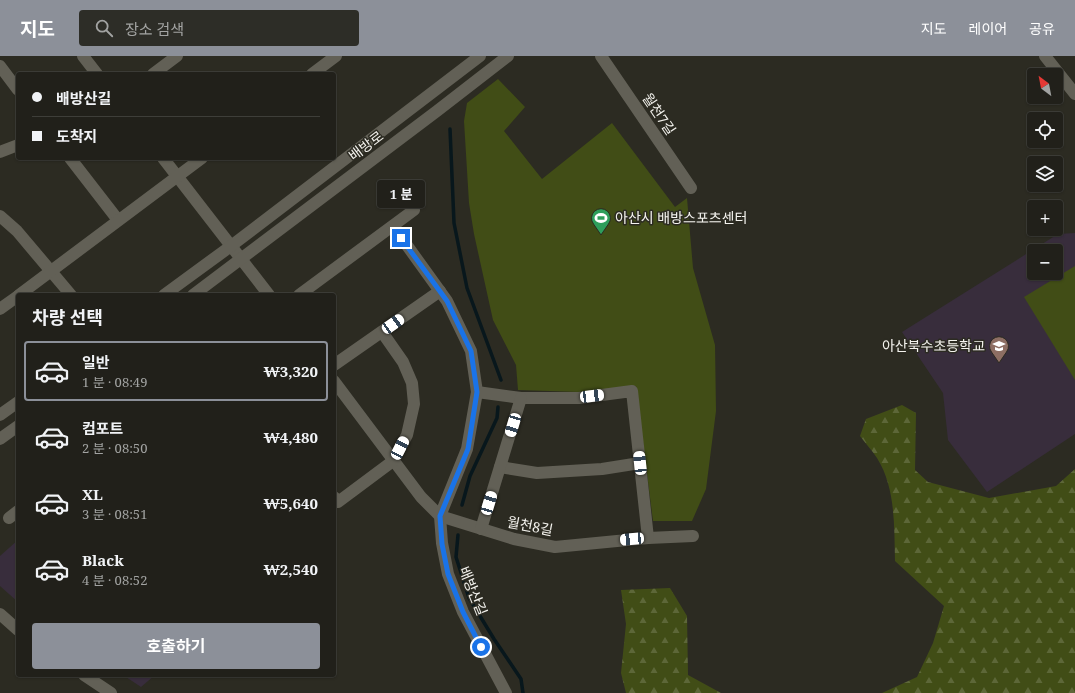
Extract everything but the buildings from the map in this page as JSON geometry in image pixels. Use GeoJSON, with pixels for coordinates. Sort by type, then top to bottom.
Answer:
{"type":"FeatureCollection","features":[{"type":"Feature","properties":{"kind":"street"},"geometry":{"type":"LineString","coordinates":[[83,56],[95,72]]}},
{"type":"Feature","properties":{"kind":"street"},"geometry":{"type":"LineString","coordinates":[[156,72],[177,56]]}},
{"type":"Feature","properties":{"kind":"street"},"geometry":{"type":"LineString","coordinates":[[315,72],[336,56]]}},
{"type":"Feature","properties":{"kind":"street","name":"배방로"},"geometry":{"type":"LineString","coordinates":[[167,293],[231,246],[480,56]]}},
{"type":"Feature","properties":{"kind":"street","name":"배방로"},"geometry":{"type":"LineString","coordinates":[[196,293],[508,56]]}},
{"type":"Feature","properties":{"kind":"street"},"geometry":{"type":"LineString","coordinates":[[1045,56],[1075,94]]}},
{"type":"Feature","properties":{"kind":"street","name":"월천7길"},"geometry":{"type":"LineString","coordinates":[[603,57],[691,188]]}},
{"type":"Feature","properties":{"kind":"street"},"geometry":{"type":"LineString","coordinates":[[0,66],[16,87]]}},
{"type":"Feature","properties":{"kind":"street"},"geometry":{"type":"LineString","coordinates":[[0,152],[16,147]]}},
{"type":"Feature","properties":{"kind":"street"},"geometry":{"type":"LineString","coordinates":[[72,160],[118,220]]}},
{"type":"Feature","properties":{"kind":"street"},"geometry":{"type":"LineString","coordinates":[[165,160],[267,293]]}},
{"type":"Feature","properties":{"kind":"street"},"geometry":{"type":"LineString","coordinates":[[21,293],[199,160]]}},
{"type":"Feature","properties":{"kind":"street"},"geometry":{"type":"LineString","coordinates":[[303,293],[414,210]]}},
{"type":"Feature","properties":{"kind":"street"},"geometry":{"type":"LineString","coordinates":[[0,216],[17,230],[52,270],[69,293]]}},
{"type":"Feature","properties":{"kind":"street"},"geometry":{"type":"LineString","coordinates":[[393,226],[447,301],[471,351],[477,392],[468,449],[440,516]]}},
{"type":"Feature","properties":{"kind":"street"},"geometry":{"type":"LineString","coordinates":[[336,364],[440,291]]}},
{"type":"Feature","properties":{"kind":"street"},"geometry":{"type":"LineString","coordinates":[[0,309],[16,297]]}},
{"type":"Feature","properties":{"kind":"street"},"geometry":{"type":"LineString","coordinates":[[336,500],[338,502],[393,461],[406,435],[414,404],[412,383],[403,362],[382,332]]}},
{"type":"Feature","properties":{"kind":"street","name":"월천8길"},"geometry":{"type":"LineString","coordinates":[[336,384],[421,497],[440,516],[514,539],[555,546],[648,538],[693,536]]}},
{"type":"Feature","properties":{"kind":"street"},"geometry":{"type":"LineString","coordinates":[[477,392],[521,398],[579,398],[632,391],[648,538]]}},
{"type":"Feature","properties":{"kind":"street"},"geometry":{"type":"LineString","coordinates":[[481,529],[521,398]]}},
{"type":"Feature","properties":{"kind":"street"},"geometry":{"type":"LineString","coordinates":[[0,415],[16,403]]}},
{"type":"Feature","properties":{"kind":"street"},"geometry":{"type":"LineString","coordinates":[[0,439],[16,427]]}},
{"type":"Feature","properties":{"kind":"street"},"geometry":{"type":"LineString","coordinates":[[500,467],[538,473],[602,469],[640,463]]}},
{"type":"Feature","properties":{"kind":"street","name":"배방산길"},"geometry":{"type":"LineString","coordinates":[[440,516],[442,544],[448,574],[463,612],[506,693]]}},
{"type":"Feature","properties":{"kind":"street"},"geometry":{"type":"LineString","coordinates":[[0,614],[16,628]]}},
{"type":"Feature","properties":{"kind":"street"},"geometry":{"type":"LineString","coordinates":[[87,677],[111,693]]}},
{"type":"Feature","properties":{"kind":"shaded area","name":"아산북수초등학교"},"geometry":{"type":"Polygon","coordinates":[[[1075,233],[1075,434],[987,492],[948,440],[943,393],[902,332],[1027,253],[1027,280],[1063,280],[1063,244],[1042,244],[1055,236],[1063,236],[1063,234],[1075,233]]]}},
{"type":"Feature","properties":{"kind":"shaded area"},"geometry":{"type":"Polygon","coordinates":[[[16,542],[16,600],[0,586],[0,556],[16,542]]]}},
{"type":"Feature","properties":{"kind":"shaded area"},"geometry":{"type":"Polygon","coordinates":[[[126,677],[153,677],[141,687],[126,677]]]}},
{"type":"Feature","properties":{"kind":"green space"},"geometry":{"type":"Polygon","coordinates":[[[498,79],[525,107],[504,131],[542,179],[612,123],[675,207],[687,198],[693,268],[715,345],[716,411],[706,489],[692,521],[653,521],[636,386],[580,392],[518,390],[516,365],[493,320],[474,234],[469,203],[464,121],[467,103],[498,79]]]}},
{"type":"Feature","properties":{"kind":"green space"},"geometry":{"type":"Polygon","coordinates":[[[1075,266],[1075,380],[1024,297],[1052,280],[1063,280],[1063,273],[1075,266]]]}},
{"type":"Feature","properties":{"kind":"green space"},"geometry":{"type":"Polygon","coordinates":[[[902,405],[916,413],[915,470],[928,482],[989,498],[1056,486],[1075,469],[1075,693],[882,693],[917,677],[933,643],[944,606],[895,561],[893,508],[888,482],[877,458],[860,436],[866,419],[902,405]]]}},
{"type":"Feature","properties":{"kind":"green space"},"geometry":{"type":"Polygon","coordinates":[[[670,588],[687,616],[688,675],[721,693],[626,693],[621,673],[626,624],[621,590],[670,588]]]}},
{"type":"Feature","properties":{"kind":"waterway"},"geometry":{"type":"LineString","coordinates":[[450,129],[454,223],[467,288],[501,380]]}},
{"type":"Feature","properties":{"kind":"waterway"},"geometry":{"type":"LineString","coordinates":[[462,505],[470,476],[497,418],[498,407]]}},
{"type":"Feature","properties":{"kind":"waterway"},"geometry":{"type":"LineString","coordinates":[[458,535],[456,557],[469,598],[521,679],[523,693]]}},
{"type":"Feature","properties":{"kind":"place","name":"아산시 배방스포츠센터"},"geometry":{"type":"Point","coordinates":[601,235]}},
{"type":"Feature","properties":{"kind":"place","name":"아산북수초등학교"},"geometry":{"type":"Point","coordinates":[999,363]}},
{"type":"Feature","properties":{"kind":"route"},"geometry":{"type":"LineString","coordinates":[[401,238],[447,301],[471,351],[477,392],[468,449],[440,516],[442,544],[448,574],[463,612],[481,647]]}}]}
